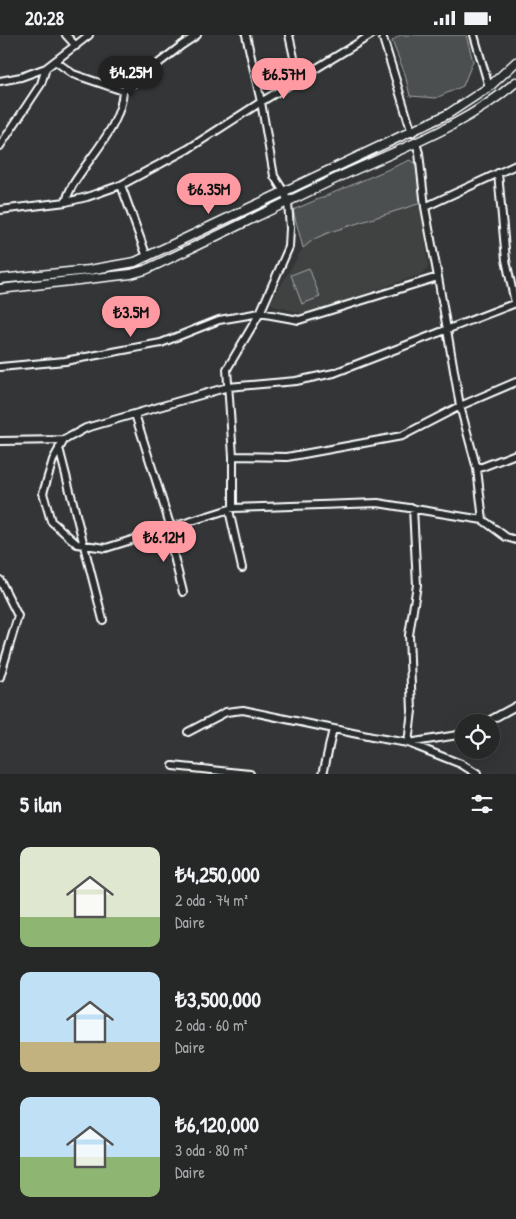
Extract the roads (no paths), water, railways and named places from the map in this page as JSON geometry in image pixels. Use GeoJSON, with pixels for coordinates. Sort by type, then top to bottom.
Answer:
{"type":"FeatureCollection","features":[{"type":"Feature","properties":{"kind":"street"},"geometry":{"type":"LineString","coordinates":[[66,35],[76,46]]}},
{"type":"Feature","properties":{"kind":"street"},"geometry":{"type":"LineString","coordinates":[[0,81],[21,77],[46,67],[89,35]]}},
{"type":"Feature","properties":{"kind":"street"},"geometry":{"type":"LineString","coordinates":[[66,202],[71,185],[113,125],[120,106],[122,91],[197,35]]}},
{"type":"Feature","properties":{"kind":"street"},"geometry":{"type":"LineString","coordinates":[[289,35],[298,80]]}},
{"type":"Feature","properties":{"kind":"street"},"geometry":{"type":"LineString","coordinates":[[0,210],[29,208],[66,202],[121,185],[153,169],[371,35]]}},
{"type":"Feature","properties":{"kind":"street"},"geometry":{"type":"LineString","coordinates":[[382,35],[412,133]]}},
{"type":"Feature","properties":{"kind":"street"},"geometry":{"type":"LineString","coordinates":[[474,35],[489,87]]}},
{"type":"Feature","properties":{"kind":"street"},"geometry":{"type":"LineString","coordinates":[[242,568],[231,509],[233,456],[227,369],[260,313],[289,247],[290,228],[288,203],[274,175],[247,36]]}},
{"type":"Feature","properties":{"kind":"street"},"geometry":{"type":"LineString","coordinates":[[55,61],[73,75],[122,91]]}},
{"type":"Feature","properties":{"kind":"street"},"geometry":{"type":"LineString","coordinates":[[0,279],[89,270],[135,263],[448,115],[489,87],[516,62]]}},
{"type":"Feature","properties":{"kind":"street"},"geometry":{"type":"LineString","coordinates":[[1,143],[41,84],[46,67]]}},
{"type":"Feature","properties":{"kind":"street"},"geometry":{"type":"LineString","coordinates":[[0,289],[131,274],[150,268],[462,120],[499,96],[516,82]]}},
{"type":"Feature","properties":{"kind":"street"},"geometry":{"type":"LineString","coordinates":[[416,143],[419,153],[425,207],[460,405],[477,469],[483,521]]}},
{"type":"Feature","properties":{"kind":"street"},"geometry":{"type":"LineString","coordinates":[[425,207],[516,165]]}},
{"type":"Feature","properties":{"kind":"street"},"geometry":{"type":"LineString","coordinates":[[0,441],[64,441],[86,428],[228,387],[296,381],[334,373],[516,303],[509,274],[501,222],[498,173]]}},
{"type":"Feature","properties":{"kind":"street"},"geometry":{"type":"LineString","coordinates":[[121,185],[147,257]]}},
{"type":"Feature","properties":{"kind":"street"},"geometry":{"type":"LineString","coordinates":[[509,274],[516,271]]}},
{"type":"Feature","properties":{"kind":"street"},"geometry":{"type":"LineString","coordinates":[[0,367],[65,361],[161,343],[219,320],[260,313],[299,320],[438,277]]}},
{"type":"Feature","properties":{"kind":"street"},"geometry":{"type":"LineString","coordinates":[[233,456],[287,457],[402,436],[460,405],[516,382]]}},
{"type":"Feature","properties":{"kind":"street"},"geometry":{"type":"LineString","coordinates":[[135,414],[169,528],[183,592]]}},
{"type":"Feature","properties":{"kind":"street"},"geometry":{"type":"LineString","coordinates":[[64,441],[53,460],[43,493],[51,521],[77,544],[85,546],[106,548],[231,509],[378,503],[483,521],[506,537],[516,540]]}},
{"type":"Feature","properties":{"kind":"street"},"geometry":{"type":"LineString","coordinates":[[60,449],[103,620]]}},
{"type":"Feature","properties":{"kind":"street"},"geometry":{"type":"LineString","coordinates":[[477,469],[516,454]]}},
{"type":"Feature","properties":{"kind":"street"},"geometry":{"type":"LineString","coordinates":[[408,743],[412,711],[409,635],[417,585],[413,508]]}},
{"type":"Feature","properties":{"kind":"street"},"geometry":{"type":"LineString","coordinates":[[0,580],[18,616],[0,677]]}},
{"type":"Feature","properties":{"kind":"street"},"geometry":{"type":"LineString","coordinates":[[500,715],[516,706]]}},
{"type":"Feature","properties":{"kind":"street"},"geometry":{"type":"LineString","coordinates":[[188,732],[226,712],[243,710],[408,743],[461,764],[477,774]]}},
{"type":"Feature","properties":{"kind":"street"},"geometry":{"type":"LineString","coordinates":[[323,774],[333,729]]}},
{"type":"Feature","properties":{"kind":"street"},"geometry":{"type":"LineString","coordinates":[[408,743],[455,735]]}},
{"type":"Feature","properties":{"kind":"street"},"geometry":{"type":"LineString","coordinates":[[173,766],[250,774]]}}]}
